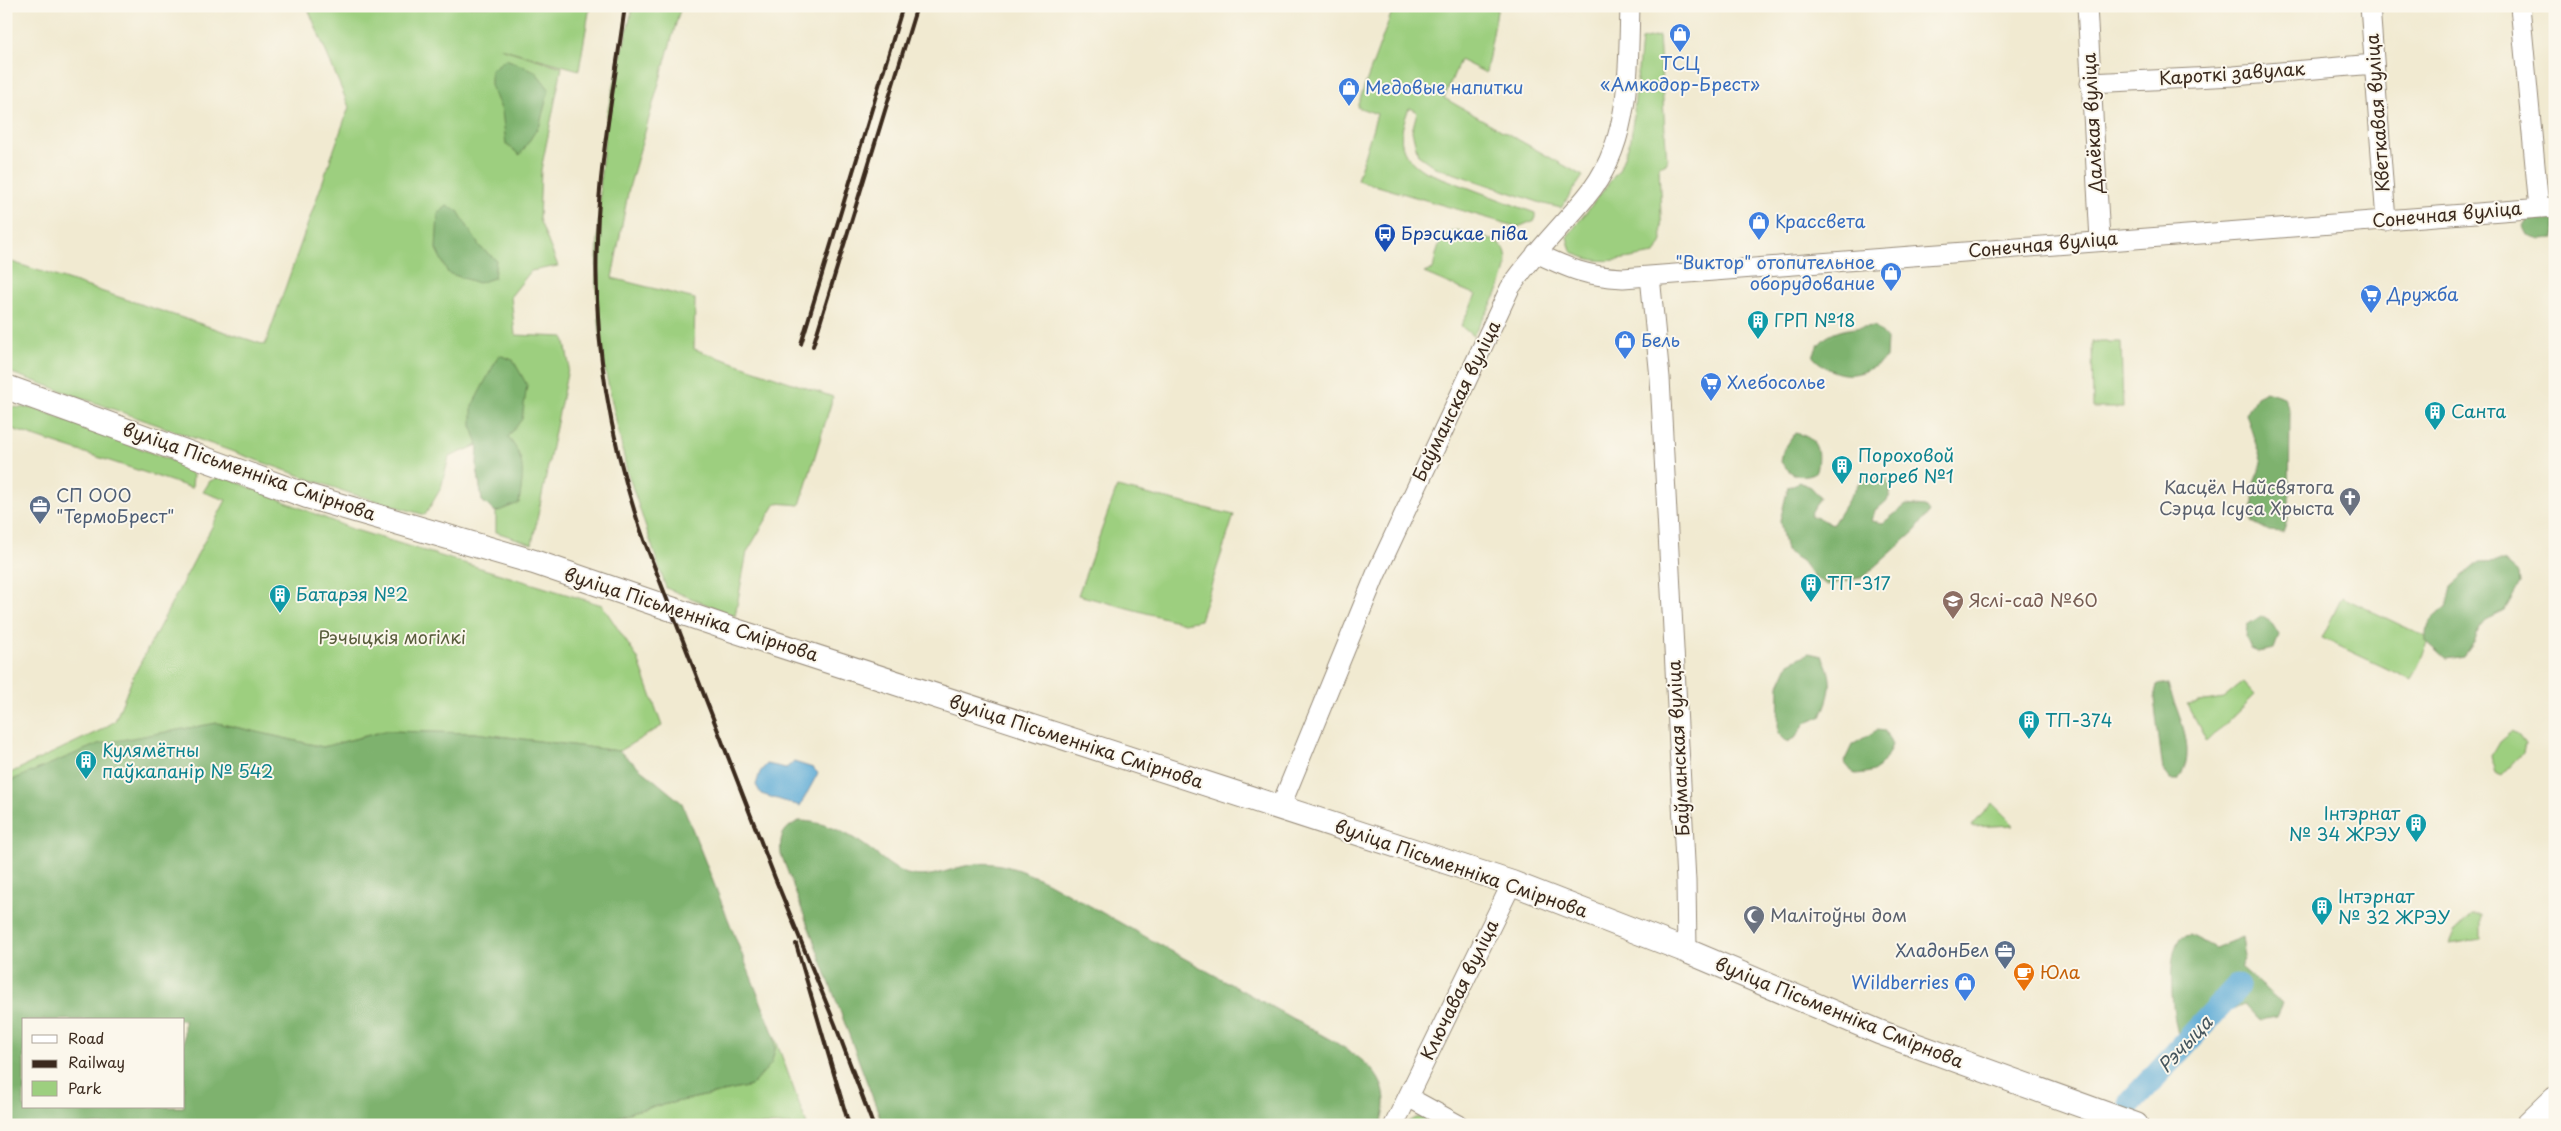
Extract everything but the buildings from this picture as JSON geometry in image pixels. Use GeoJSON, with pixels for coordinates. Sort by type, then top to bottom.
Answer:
{"type":"FeatureCollection","features":[{"type":"Feature","properties":{"kind":"main road","name":"вуліца Пісьменніка Смірнова"},"geometry":{"type":"LineString","coordinates":[[6,387],[307,496],[534,562],[736,631],[1512,882],[1879,1032],[2136,1125]]}},
{"type":"Feature","properties":{"kind":"main road"},"geometry":{"type":"LineString","coordinates":[[2528,1125],[2555,1099]]}},
{"type":"Feature","properties":{"kind":"street","name":"Баўманская вуліца"},"geometry":{"type":"LineString","coordinates":[[1280,808],[1398,522],[1510,288],[1536,253],[1587,196],[1607,165],[1621,130],[1630,6]]}},
{"type":"Feature","properties":{"kind":"street","name":"Далёкая вуліца"},"geometry":{"type":"LineString","coordinates":[[2086,6],[2100,240]]}},
{"type":"Feature","properties":{"kind":"street","name":"Кветкавая вуліца"},"geometry":{"type":"LineString","coordinates":[[2370,6],[2386,221]]}},
{"type":"Feature","properties":{"kind":"street"},"geometry":{"type":"LineString","coordinates":[[2520,6],[2547,207]]}},
{"type":"Feature","properties":{"kind":"street","name":"Кароткі завулак"},"geometry":{"type":"LineString","coordinates":[[2090,83],[2234,76],[2374,64]]}},
{"type":"Feature","properties":{"kind":"street","name":"Сонечная вуліца"},"geometry":{"type":"LineString","coordinates":[[1536,253],[1572,271],[1623,278],[2100,240],[2386,221],[2547,207]]}},
{"type":"Feature","properties":{"kind":"street","name":"Баўманская вуліца"},"geometry":{"type":"LineString","coordinates":[[1650,276],[1660,378],[1686,881],[1687,952]]}},
{"type":"Feature","properties":{"kind":"street","name":"Ключавая вуліца"},"geometry":{"type":"LineString","coordinates":[[1394,1125],[1512,882]]}},
{"type":"Feature","properties":{"kind":"street"},"geometry":{"type":"LineString","coordinates":[[1408,1097],[1459,1125]]}},
{"type":"Feature","properties":{"kind":"green space"},"geometry":{"type":"Polygon","coordinates":[[[307,6],[590,6],[579,70],[500,48],[562,67],[541,170],[539,219],[558,266],[531,271],[511,296],[515,335],[564,337],[569,364],[532,544],[496,532],[496,512],[482,501],[477,466],[478,445],[449,457],[441,488],[425,515],[349,493],[6,371],[6,260],[265,345],[349,107],[307,6]]]}},
{"type":"Feature","properties":{"kind":"green space"},"geometry":{"type":"Polygon","coordinates":[[[633,6],[681,6],[629,188],[612,278],[695,299],[694,349],[833,397],[800,505],[776,503],[747,552],[735,616],[666,588],[627,471],[602,356],[596,283],[601,171],[607,114],[633,6]]]}},
{"type":"Feature","properties":{"kind":"green space"},"geometry":{"type":"Polygon","coordinates":[[[1394,6],[1498,6],[1486,73],[1460,60],[1444,98],[1583,176],[1561,208],[1435,167],[1418,155],[1412,131],[1417,112],[1409,108],[1402,135],[1404,151],[1408,158],[1424,171],[1535,213],[1535,220],[1518,227],[1357,180],[1377,114],[1357,107],[1394,6]]]}},
{"type":"Feature","properties":{"kind":"green space"},"geometry":{"type":"Polygon","coordinates":[[[1659,36],[1667,163],[1659,166],[1662,241],[1655,254],[1611,260],[1591,259],[1581,256],[1571,251],[1567,237],[1619,170],[1631,139],[1641,40],[1659,36]]]}},
{"type":"Feature","properties":{"kind":"green space"},"geometry":{"type":"Polygon","coordinates":[[[506,59],[535,71],[549,89],[540,124],[520,155],[506,144],[502,111],[491,86],[491,70],[506,59]]]}},
{"type":"Feature","properties":{"kind":"green space"},"geometry":{"type":"Polygon","coordinates":[[[447,206],[458,211],[480,247],[496,260],[494,278],[478,283],[448,273],[436,249],[438,214],[447,206]]]}},
{"type":"Feature","properties":{"kind":"green space"},"geometry":{"type":"Polygon","coordinates":[[[2555,218],[2555,238],[2540,239],[2528,235],[2524,227],[2528,220],[2555,218]]]}},
{"type":"Feature","properties":{"kind":"green space"},"geometry":{"type":"Polygon","coordinates":[[[1457,230],[1498,243],[1505,251],[1507,261],[1493,302],[1473,336],[1461,326],[1476,295],[1424,273],[1433,269],[1437,250],[1442,239],[1457,230]]]}},
{"type":"Feature","properties":{"kind":"green space"},"geometry":{"type":"Polygon","coordinates":[[[1875,326],[1887,339],[1886,358],[1867,370],[1849,374],[1840,373],[1822,365],[1813,357],[1822,341],[1829,335],[1847,329],[1875,326]]]}},
{"type":"Feature","properties":{"kind":"green space"},"geometry":{"type":"Polygon","coordinates":[[[2092,342],[2121,342],[2123,408],[2093,408],[2092,342]]]}},
{"type":"Feature","properties":{"kind":"green space"},"geometry":{"type":"Polygon","coordinates":[[[499,355],[513,360],[527,385],[522,419],[508,437],[521,461],[522,476],[519,503],[496,512],[482,501],[477,466],[478,445],[472,427],[472,406],[499,355]]]}},
{"type":"Feature","properties":{"kind":"green space"},"geometry":{"type":"Polygon","coordinates":[[[2266,391],[2284,397],[2290,411],[2289,515],[2283,532],[2269,531],[2252,522],[2254,483],[2262,463],[2246,414],[2256,396],[2266,391]]]}},
{"type":"Feature","properties":{"kind":"green space"},"geometry":{"type":"Polygon","coordinates":[[[6,407],[34,408],[189,467],[193,476],[192,488],[6,427],[6,407]]]}},
{"type":"Feature","properties":{"kind":"green space"},"geometry":{"type":"Polygon","coordinates":[[[1795,433],[1809,438],[1816,446],[1818,458],[1816,472],[1800,476],[1796,475],[1781,462],[1783,451],[1795,433]]]}},
{"type":"Feature","properties":{"kind":"green space"},"geometry":{"type":"Polygon","coordinates":[[[1865,473],[1885,477],[1890,488],[1887,500],[1875,510],[1872,521],[1883,523],[1906,505],[1925,507],[1929,512],[1916,530],[1864,577],[1827,585],[1815,578],[1802,561],[1786,551],[1780,521],[1788,487],[1799,482],[1811,487],[1820,497],[1810,515],[1833,524],[1865,473]]]}},
{"type":"Feature","properties":{"kind":"green space","name":"Рэчыцкія могілкі"},"geometry":{"type":"Polygon","coordinates":[[[222,476],[352,529],[602,605],[638,659],[662,726],[619,751],[475,733],[385,731],[323,747],[217,723],[6,796],[6,775],[101,730],[115,721],[133,677],[226,500],[203,492],[210,481],[222,476]]]}},
{"type":"Feature","properties":{"kind":"green space"},"geometry":{"type":"Polygon","coordinates":[[[1117,487],[1234,515],[1200,620],[1184,623],[1078,595],[1117,487]]]}},
{"type":"Feature","properties":{"kind":"green space"},"geometry":{"type":"Polygon","coordinates":[[[2504,561],[2519,574],[2520,584],[2504,611],[2485,620],[2479,627],[2475,641],[2464,656],[2446,659],[2426,641],[2430,621],[2436,614],[2446,608],[2451,586],[2479,562],[2504,561]]]}},
{"type":"Feature","properties":{"kind":"green space"},"geometry":{"type":"Polygon","coordinates":[[[2342,597],[2430,639],[2411,680],[2322,638],[2342,597]]]}},
{"type":"Feature","properties":{"kind":"green space"},"geometry":{"type":"Polygon","coordinates":[[[2261,616],[2271,622],[2279,635],[2274,649],[2258,652],[2251,649],[2246,637],[2247,625],[2261,616]]]}},
{"type":"Feature","properties":{"kind":"green space"},"geometry":{"type":"Polygon","coordinates":[[[1809,653],[1822,656],[1829,672],[1829,693],[1821,717],[1805,723],[1796,737],[1787,742],[1778,733],[1779,685],[1789,663],[1809,653]]]}},
{"type":"Feature","properties":{"kind":"green space"},"geometry":{"type":"Polygon","coordinates":[[[2243,682],[2255,695],[2207,742],[2187,704],[2223,698],[2243,682]]]}},
{"type":"Feature","properties":{"kind":"green space"},"geometry":{"type":"Polygon","coordinates":[[[2161,683],[2168,685],[2185,733],[2187,757],[2184,769],[2178,780],[2170,780],[2163,771],[2154,699],[2157,685],[2161,683]]]}},
{"type":"Feature","properties":{"kind":"green space"},"geometry":{"type":"Polygon","coordinates":[[[217,723],[323,747],[385,731],[475,733],[619,751],[682,803],[774,1035],[775,1050],[771,1064],[751,1086],[634,1111],[615,1118],[607,1125],[6,1125],[6,796],[10,781],[98,744],[217,723]]]}},
{"type":"Feature","properties":{"kind":"green space"},"geometry":{"type":"Polygon","coordinates":[[[1877,730],[1885,731],[1892,745],[1885,759],[1874,770],[1854,774],[1844,762],[1852,745],[1877,730]]]}},
{"type":"Feature","properties":{"kind":"green space"},"geometry":{"type":"Polygon","coordinates":[[[2511,732],[2518,735],[2525,744],[2523,753],[2501,776],[2495,773],[2491,756],[2499,742],[2511,732]]]}},
{"type":"Feature","properties":{"kind":"green space"},"geometry":{"type":"Polygon","coordinates":[[[1992,803],[2014,825],[1971,827],[1992,803]]]}},
{"type":"Feature","properties":{"kind":"green space"},"geometry":{"type":"Polygon","coordinates":[[[799,821],[819,823],[847,834],[893,867],[915,876],[931,875],[970,865],[990,864],[1010,867],[1047,882],[1357,1056],[1375,1074],[1381,1084],[1385,1096],[1385,1110],[1381,1125],[883,1125],[781,854],[783,834],[789,827],[799,821]]]}},
{"type":"Feature","properties":{"kind":"green space"},"geometry":{"type":"Polygon","coordinates":[[[2472,915],[2481,915],[2481,939],[2449,944],[2454,932],[2472,915]]]}},
{"type":"Feature","properties":{"kind":"green space"},"geometry":{"type":"Polygon","coordinates":[[[2190,935],[2215,948],[2242,937],[2245,956],[2240,967],[2283,1004],[2277,1017],[2259,1020],[2244,1004],[2230,1011],[2196,1042],[2179,1038],[2174,1015],[2173,958],[2180,938],[2190,935]]]}},
{"type":"Feature","properties":{"kind":"green space"},"geometry":{"type":"Polygon","coordinates":[[[774,1035],[807,1125],[607,1125],[615,1118],[634,1111],[751,1086],[775,1050],[774,1035]]]}},
{"type":"Feature","properties":{"kind":"green space"},"geometry":{"type":"Polygon","coordinates":[[[1427,1116],[1456,1125],[1403,1125],[1415,1118],[1427,1116]]]}},
{"type":"Feature","properties":{"kind":"water"},"geometry":{"type":"Polygon","coordinates":[[[794,762],[813,768],[818,773],[800,806],[761,794],[756,785],[760,772],[767,764],[786,768],[794,762]]]}},
{"type":"Feature","properties":{"kind":"waterway","name":"Рэчыца"},"geometry":{"type":"LineString","coordinates":[[2132,1101],[2237,987]]}},
{"type":"Feature","properties":{"kind":"railway"},"geometry":{"type":"LineString","coordinates":[[625,6],[604,152],[597,239],[596,278],[601,354],[613,429],[632,503],[644,540],[873,1125]]}},
{"type":"Feature","properties":{"kind":"railway"},"geometry":{"type":"LineString","coordinates":[[801,344],[903,6]]}},
{"type":"Feature","properties":{"kind":"railway"},"geometry":{"type":"LineString","coordinates":[[813,346],[917,6]]}},
{"type":"Feature","properties":{"kind":"railway"},"geometry":{"type":"LineString","coordinates":[[796,944],[849,1125]]}},
{"type":"Feature","properties":{"kind":"place","name":"ТСЦ «Амкодор-Брест»"},"geometry":{"type":"Point","coordinates":[1680,53]}},
{"type":"Feature","properties":{"kind":"place","name":"Медовые напитки"},"geometry":{"type":"Point","coordinates":[1349,107]}},
{"type":"Feature","properties":{"kind":"place","name":"Крассвета"},"geometry":{"type":"Point","coordinates":[1759,241]}},
{"type":"Feature","properties":{"kind":"place","name":"Брэсцкае піва"},"geometry":{"type":"Point","coordinates":[1385,253]}},
{"type":"Feature","properties":{"kind":"place","name":"\"Виктор\" отопительное оборудование"},"geometry":{"type":"Point","coordinates":[1891,292]}},
{"type":"Feature","properties":{"kind":"place","name":"Дружба"},"geometry":{"type":"Point","coordinates":[2371,314]}},
{"type":"Feature","properties":{"kind":"place","name":"ГРП №18"},"geometry":{"type":"Point","coordinates":[1758,340]}},
{"type":"Feature","properties":{"kind":"place","name":"Бель"},"geometry":{"type":"Point","coordinates":[1625,360]}},
{"type":"Feature","properties":{"kind":"place","name":"Хлебосолье"},"geometry":{"type":"Point","coordinates":[1711,402]}},
{"type":"Feature","properties":{"kind":"place","name":"Санта"},"geometry":{"type":"Point","coordinates":[2435,431]}},
{"type":"Feature","properties":{"kind":"place","name":"Пороховой погреб №1"},"geometry":{"type":"Point","coordinates":[1842,485]}},
{"type":"Feature","properties":{"kind":"place","name":"Касцёл Найсвятога Сэрца Ісуса Хрыста"},"geometry":{"type":"Point","coordinates":[2350,517]}},
{"type":"Feature","properties":{"kind":"place","name":"СП ООО \"ТермоБрест\""},"geometry":{"type":"Point","coordinates":[40,525]}},
{"type":"Feature","properties":{"kind":"place","name":"ТП-317"},"geometry":{"type":"Point","coordinates":[1811,603]}},
{"type":"Feature","properties":{"kind":"place","name":"Батарэя №2"},"geometry":{"type":"Point","coordinates":[280,614]}},
{"type":"Feature","properties":{"kind":"place","name":"Яслі-сад №60"},"geometry":{"type":"Point","coordinates":[1953,620]}},
{"type":"Feature","properties":{"kind":"place","name":"ТП-374"},"geometry":{"type":"Point","coordinates":[2029,740]}},
{"type":"Feature","properties":{"kind":"place","name":"Кулямётны паўкапанір № 542"},"geometry":{"type":"Point","coordinates":[86,780]}},
{"type":"Feature","properties":{"kind":"place","name":"Інтэрнат № 34 ЖРЭУ"},"geometry":{"type":"Point","coordinates":[2416,843]}},
{"type":"Feature","properties":{"kind":"place","name":"Інтэрнат № 32 ЖРЭУ"},"geometry":{"type":"Point","coordinates":[2322,926]}},
{"type":"Feature","properties":{"kind":"place","name":"Малітоўны дом"},"geometry":{"type":"Point","coordinates":[1754,935]}},
{"type":"Feature","properties":{"kind":"place","name":"ХладонБел"},"geometry":{"type":"Point","coordinates":[2005,970]}},
{"type":"Feature","properties":{"kind":"place","name":"Юла"},"geometry":{"type":"Point","coordinates":[2024,992]}},
{"type":"Feature","properties":{"kind":"place","name":"Wildberries"},"geometry":{"type":"Point","coordinates":[1965,1002]}}]}
